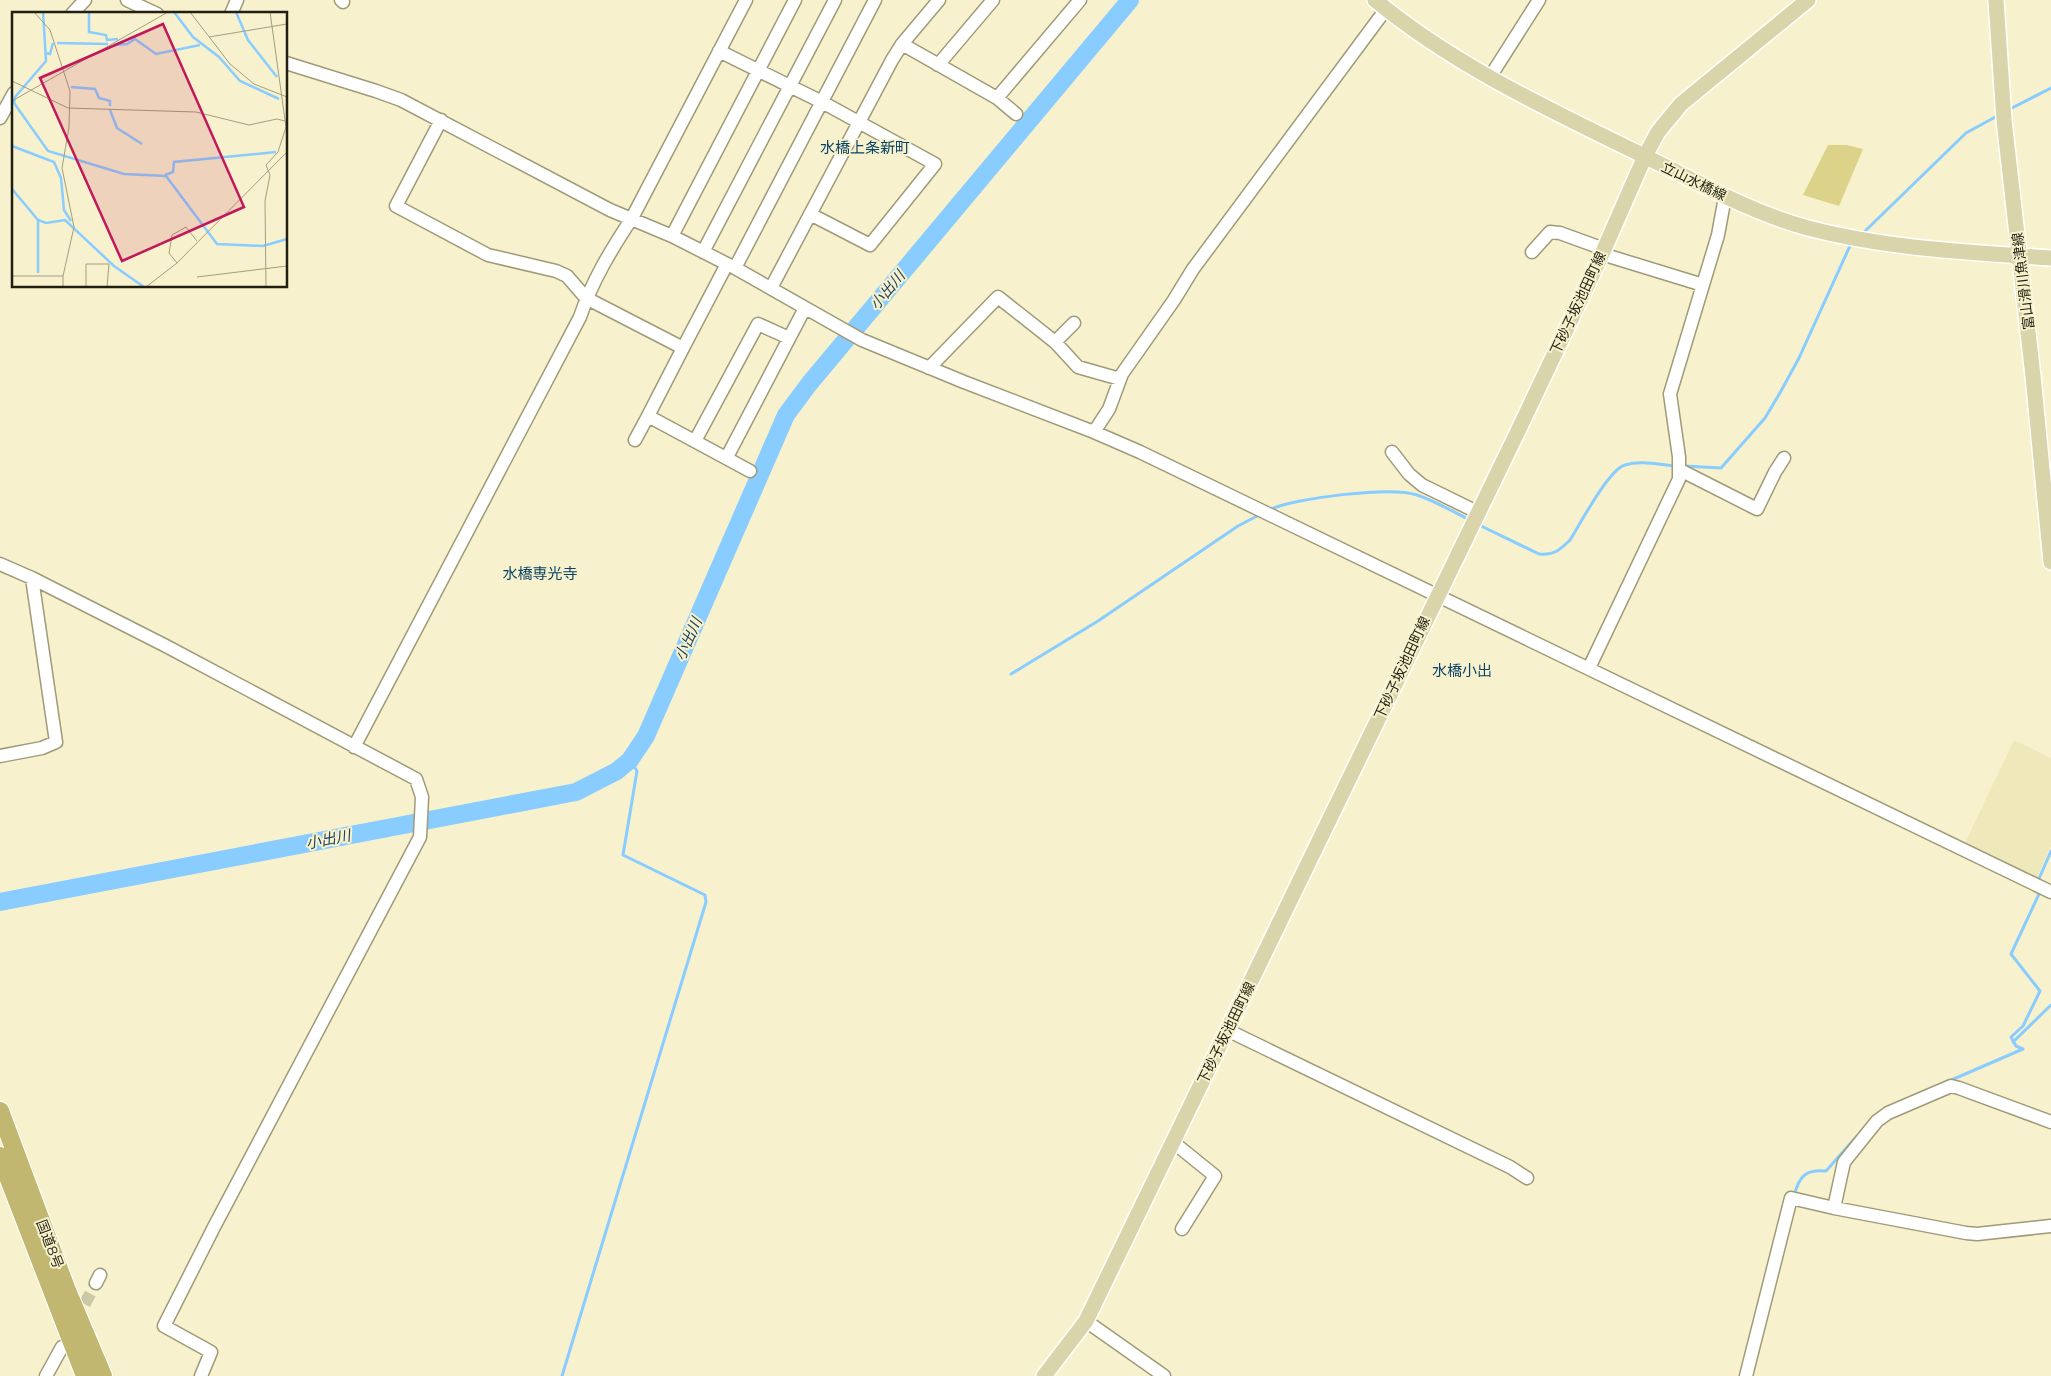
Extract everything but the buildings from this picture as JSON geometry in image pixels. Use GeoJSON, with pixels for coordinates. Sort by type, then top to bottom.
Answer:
{"type":"FeatureCollection","features":[{"type":"Feature","properties":{"kind":"highway","name":"国道8号"},"geometry":{"type":"LineString","coordinates":[[0,1111],[66,1288],[103,1376]]}},
{"type":"Feature","properties":{"kind":"highway","name":"国道8号"},"geometry":{"type":"LineString","coordinates":[[0,1156],[85,1376]]}},
{"type":"Feature","properties":{"kind":"main road","name":"下砂子坂池田町線"},"geometry":{"type":"LineString","coordinates":[[1044,1376],[1086,1321],[1478,512],[1658,132],[1681,104],[1808,0]]}},
{"type":"Feature","properties":{"kind":"main road","name":"富山滑川魚津線"},"geometry":{"type":"LineString","coordinates":[[1996,0],[2004,120],[2020,256],[2051,562]]}},
{"type":"Feature","properties":{"kind":"main road","name":"立山水橋線"},"geometry":{"type":"LineString","coordinates":[[1380,5],[1443,50],[1490,77],[1562,116],[1725,197],[1759,211],[1807,228],[1865,240],[1890,244],[2051,258]]}},
{"type":"Feature","properties":{"kind":"street"},"geometry":{"type":"LineString","coordinates":[[74,12],[86,0]]}},
{"type":"Feature","properties":{"kind":"street"},"geometry":{"type":"LineString","coordinates":[[127,0],[153,12]]}},
{"type":"Feature","properties":{"kind":"street"},"geometry":{"type":"LineString","coordinates":[[233,12],[237,0]]}},
{"type":"Feature","properties":{"kind":"street"},"geometry":{"type":"LineString","coordinates":[[354,747],[575,326],[586,298],[611,248],[632,218],[746,0]]}},
{"type":"Feature","properties":{"kind":"street"},"geometry":{"type":"LineString","coordinates":[[672,236],[796,0]]}},
{"type":"Feature","properties":{"kind":"street"},"geometry":{"type":"LineString","coordinates":[[703,252],[835,0]]}},
{"type":"Feature","properties":{"kind":"street"},"geometry":{"type":"LineString","coordinates":[[635,440],[683,348],[822,102],[875,0]]}},
{"type":"Feature","properties":{"kind":"street"},"geometry":{"type":"LineString","coordinates":[[771,288],[902,44],[939,0]]}},
{"type":"Feature","properties":{"kind":"street"},"geometry":{"type":"LineString","coordinates":[[938,65],[993,0]]}},
{"type":"Feature","properties":{"kind":"street"},"geometry":{"type":"LineString","coordinates":[[997,98],[1080,0]]}},
{"type":"Feature","properties":{"kind":"street"},"geometry":{"type":"LineString","coordinates":[[1490,77],[1539,0]]}},
{"type":"Feature","properties":{"kind":"street"},"geometry":{"type":"LineString","coordinates":[[1094,432],[1109,409],[1120,379],[1193,269],[1380,5]]}},
{"type":"Feature","properties":{"kind":"street"},"geometry":{"type":"LineString","coordinates":[[902,44],[997,98],[1016,114]]}},
{"type":"Feature","properties":{"kind":"street"},"geometry":{"type":"LineString","coordinates":[[719,51],[822,102],[935,164],[870,244],[810,214]]}},
{"type":"Feature","properties":{"kind":"street"},"geometry":{"type":"LineString","coordinates":[[288,64],[401,100],[610,210],[672,236],[731,266],[862,340],[1140,452],[2051,892]]}},
{"type":"Feature","properties":{"kind":"street"},"geometry":{"type":"LineString","coordinates":[[0,118],[12,97]]}},
{"type":"Feature","properties":{"kind":"street"},"geometry":{"type":"LineString","coordinates":[[442,120],[396,206],[488,255],[556,271],[567,276],[586,298],[683,348]]}},
{"type":"Feature","properties":{"kind":"street"},"geometry":{"type":"LineString","coordinates":[[1589,668],[1679,479],[1680,470],[1670,394],[1718,235],[1725,197]]}},
{"type":"Feature","properties":{"kind":"street"},"geometry":{"type":"LineString","coordinates":[[1532,252],[1550,232],[1560,233],[1603,251],[1703,286]]}},
{"type":"Feature","properties":{"kind":"street"},"geometry":{"type":"LineString","coordinates":[[929,368],[998,297],[1055,342],[1078,367],[1120,379]]}},
{"type":"Feature","properties":{"kind":"street"},"geometry":{"type":"LineString","coordinates":[[727,457],[805,308]]}},
{"type":"Feature","properties":{"kind":"street"},"geometry":{"type":"LineString","coordinates":[[1055,342],[1074,323]]}},
{"type":"Feature","properties":{"kind":"street"},"geometry":{"type":"LineString","coordinates":[[695,441],[758,324],[789,338]]}},
{"type":"Feature","properties":{"kind":"street"},"geometry":{"type":"LineString","coordinates":[[648,416],[750,471]]}},
{"type":"Feature","properties":{"kind":"street"},"geometry":{"type":"LineString","coordinates":[[1392,452],[1409,474],[1422,485],[1478,512]]}},
{"type":"Feature","properties":{"kind":"street"},"geometry":{"type":"LineString","coordinates":[[1680,470],[1757,509],[1784,458]]}},
{"type":"Feature","properties":{"kind":"street"},"geometry":{"type":"LineString","coordinates":[[0,564],[32,578],[166,646],[416,779],[422,797],[420,837],[214,1226],[164,1326],[211,1352],[201,1376]]}},
{"type":"Feature","properties":{"kind":"street"},"geometry":{"type":"LineString","coordinates":[[0,756],[42,748],[56,742],[32,578]]}},
{"type":"Feature","properties":{"kind":"street"},"geometry":{"type":"LineString","coordinates":[[1227,1030],[1510,1167],[1527,1178]]}},
{"type":"Feature","properties":{"kind":"street"},"geometry":{"type":"LineString","coordinates":[[1834,1208],[1844,1162],[1877,1121],[1888,1113],[1951,1086],[2051,1122]]}},
{"type":"Feature","properties":{"kind":"street"},"geometry":{"type":"LineString","coordinates":[[1173,1142],[1215,1176],[1182,1229]]}},
{"type":"Feature","properties":{"kind":"street"},"geometry":{"type":"LineString","coordinates":[[1746,1376],[1791,1198],[1834,1208],[1972,1233],[2051,1226]]}},
{"type":"Feature","properties":{"kind":"street"},"geometry":{"type":"LineString","coordinates":[[1086,1321],[1164,1376]]}},
{"type":"Feature","properties":{"kind":"street"},"geometry":{"type":"LineString","coordinates":[[46,1376],[62,1346]]}},
{"type":"Feature","properties":{"kind":"shaded area"},"geometry":{"type":"Polygon","coordinates":[[[1828,145],[1847,145],[1863,149],[1839,206],[1803,195],[1828,145]]]}},
{"type":"Feature","properties":{"kind":"shaded area"},"geometry":{"type":"Polygon","coordinates":[[[2014,740],[2051,758],[2051,846],[2036,879],[1964,845],[2014,740]]]}},
{"type":"Feature","properties":{"kind":"waterway","name":"小出川"},"geometry":{"type":"LineString","coordinates":[[0,902],[576,792],[617,771],[630,760],[646,736],[786,415],[809,384],[1130,0]]}},
{"type":"Feature","properties":{"kind":"waterway"},"geometry":{"type":"LineString","coordinates":[[2008,110],[2051,88]]}},
{"type":"Feature","properties":{"kind":"waterway"},"geometry":{"type":"LineString","coordinates":[[1861,235],[1966,133],[1999,115]]}},
{"type":"Feature","properties":{"kind":"waterway"},"geometry":{"type":"LineString","coordinates":[[1685,466],[1721,468],[1765,418],[1799,358],[1853,243]]}},
{"type":"Feature","properties":{"kind":"waterway"},"geometry":{"type":"LineString","coordinates":[[1477,524],[1539,554],[1552,553],[1570,540],[1603,486],[1618,469],[1625,465],[1637,463],[1676,466]]}},
{"type":"Feature","properties":{"kind":"waterway"},"geometry":{"type":"LineString","coordinates":[[1269,510],[1299,501],[1386,492],[1417,495],[1470,520]]}},
{"type":"Feature","properties":{"kind":"waterway"},"geometry":{"type":"LineString","coordinates":[[1011,674],[1098,621],[1238,526],[1261,514]]}},
{"type":"Feature","properties":{"kind":"waterway"},"geometry":{"type":"LineString","coordinates":[[562,1376],[706,902],[705,895],[623,855],[637,771],[630,760]]}},
{"type":"Feature","properties":{"kind":"waterway"},"geometry":{"type":"LineString","coordinates":[[2038,881],[2051,851]]}},
{"type":"Feature","properties":{"kind":"waterway"},"geometry":{"type":"LineString","coordinates":[[1949,1081],[2023,1049],[2016,1046],[2011,1037],[2023,1026],[2040,991],[2011,954],[2039,894],[2039,890]]}},
{"type":"Feature","properties":{"kind":"waterway"},"geometry":{"type":"LineString","coordinates":[[2013,1042],[2051,1005]]}},
{"type":"Feature","properties":{"kind":"waterway"},"geometry":{"type":"LineString","coordinates":[[1794,1196],[1798,1183],[1804,1175],[1813,1171],[1826,1171],[1857,1136]]}},
{"type":"Feature","properties":{"kind":"tunnel"},"geometry":{"type":"LineString","coordinates":[[76,1320],[96,1283]]}},
{"type":"Feature","properties":{"kind":"district","name":"水橋上条新町"},"geometry":{"type":"Point","coordinates":[865,147]}},
{"type":"Feature","properties":{"kind":"district","name":"水橋専光寺"},"geometry":{"type":"Point","coordinates":[540,573]}},
{"type":"Feature","properties":{"kind":"district","name":"水橋小出"},"geometry":{"type":"Point","coordinates":[1462,670]}}]}
